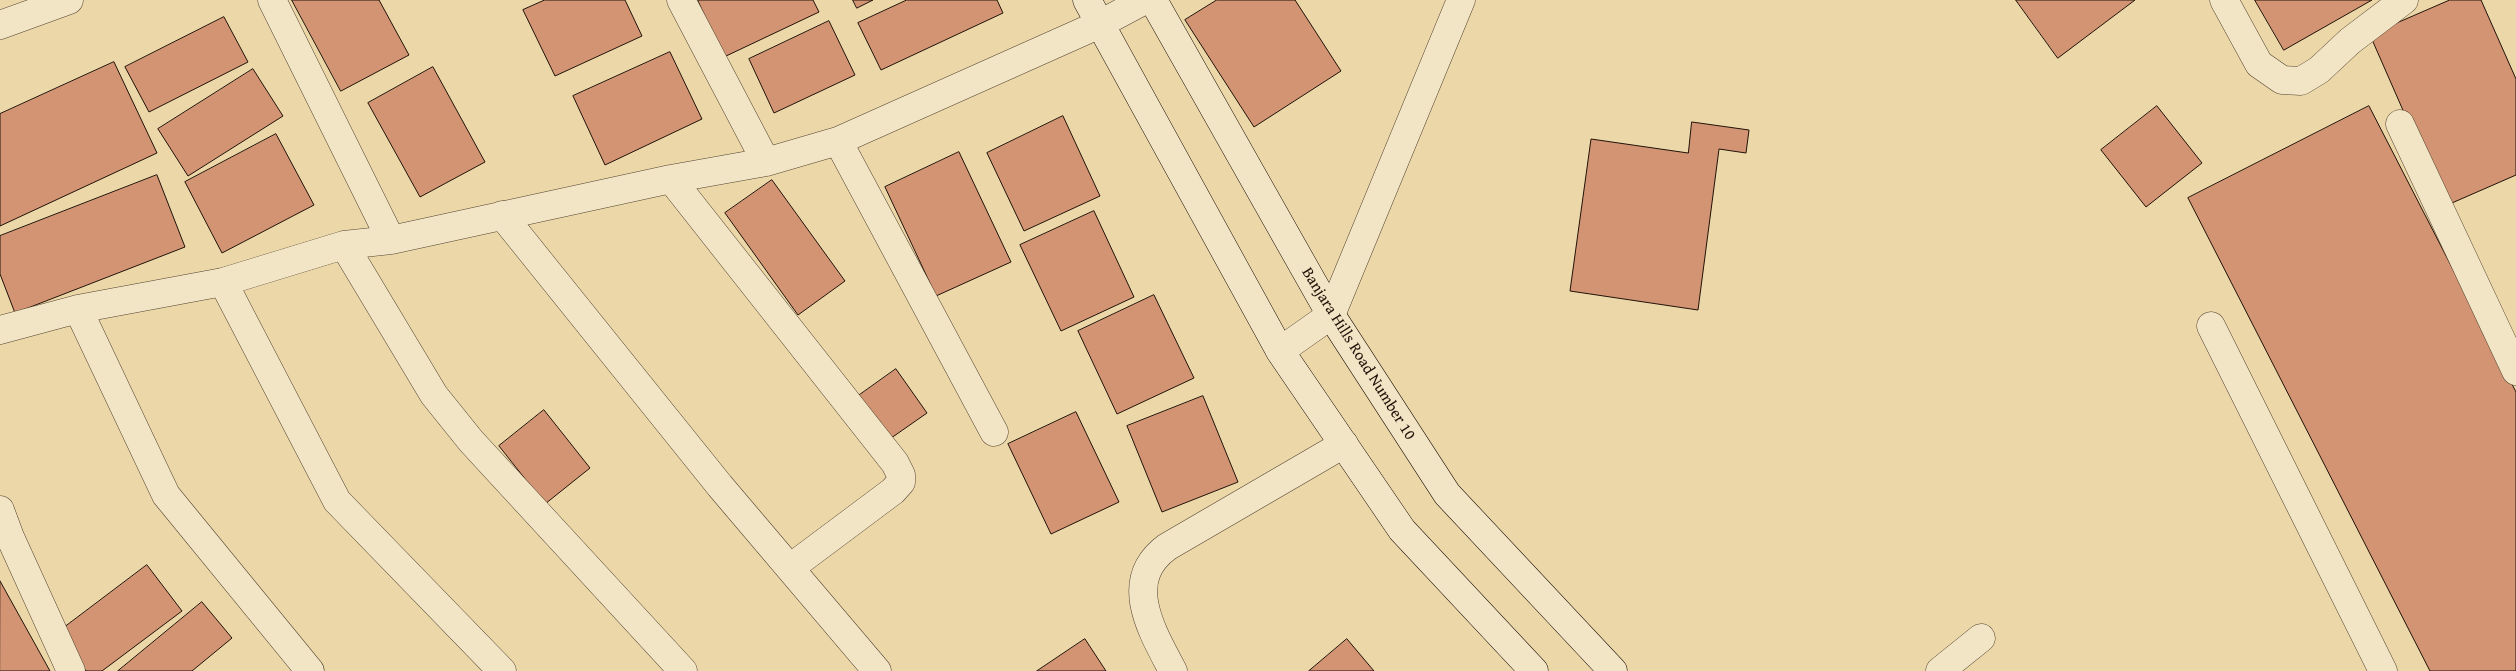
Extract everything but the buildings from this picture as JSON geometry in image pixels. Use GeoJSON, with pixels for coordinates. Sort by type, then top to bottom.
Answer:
{"type":"FeatureCollection","features":[{"type":"Feature","properties":{"kind":"street"},"geometry":{"type":"LineString","coordinates":[[0,25],[69,0]]}},
{"type":"Feature","properties":{"kind":"street"},"geometry":{"type":"LineString","coordinates":[[272,0],[391,240]]}},
{"type":"Feature","properties":{"kind":"street"},"geometry":{"type":"LineString","coordinates":[[681,0],[766,162]]}},
{"type":"Feature","properties":{"kind":"street"},"geometry":{"type":"LineString","coordinates":[[1088,0],[1280,351],[1402,530],[1534,671]]}},
{"type":"Feature","properties":{"kind":"street"},"geometry":{"type":"LineString","coordinates":[[0,330],[78,309],[222,282],[344,245],[391,240],[671,179],[766,162],[838,141],[1100,24],[1145,0]]}},
{"type":"Feature","properties":{"kind":"street","name":"Banjara Hills Road Number 10"},"geometry":{"type":"LineString","coordinates":[[1153,0],[1331,315],[1447,494],[1613,671]]}},
{"type":"Feature","properties":{"kind":"street"},"geometry":{"type":"LineString","coordinates":[[1280,351],[1331,315],[1461,0]]}},
{"type":"Feature","properties":{"kind":"street"},"geometry":{"type":"LineString","coordinates":[[2224,0],[2260,64],[2282,80],[2301,81],[2319,70],[2350,41],[2404,0]]}},
{"type":"Feature","properties":{"kind":"street"},"geometry":{"type":"LineString","coordinates":[[2400,124],[2516,371]]}},
{"type":"Feature","properties":{"kind":"street"},"geometry":{"type":"LineString","coordinates":[[838,141],[994,432]]}},
{"type":"Feature","properties":{"kind":"street"},"geometry":{"type":"LineString","coordinates":[[671,179],[895,463],[901,475],[901,482],[893,491],[790,568]]}},
{"type":"Feature","properties":{"kind":"street"},"geometry":{"type":"LineString","coordinates":[[502,215],[720,486],[877,671]]}},
{"type":"Feature","properties":{"kind":"street"},"geometry":{"type":"LineString","coordinates":[[344,245],[434,395],[470,441],[683,671]]}},
{"type":"Feature","properties":{"kind":"street"},"geometry":{"type":"LineString","coordinates":[[222,282],[337,501],[502,671]]}},
{"type":"Feature","properties":{"kind":"street"},"geometry":{"type":"LineString","coordinates":[[78,309],[166,495],[310,671]]}},
{"type":"Feature","properties":{"kind":"street"},"geometry":{"type":"LineString","coordinates":[[2212,326],[2383,671]]}},
{"type":"Feature","properties":{"kind":"street"},"geometry":{"type":"LineString","coordinates":[[1173,671],[1148,625],[1142,581],[1153,558],[1167,547],[1344,444]]}},
{"type":"Feature","properties":{"kind":"street"},"geometry":{"type":"LineString","coordinates":[[0,510],[10,537],[71,671]]}},
{"type":"Feature","properties":{"kind":"street"},"geometry":{"type":"LineString","coordinates":[[1940,671],[1981,638]]}}]}
